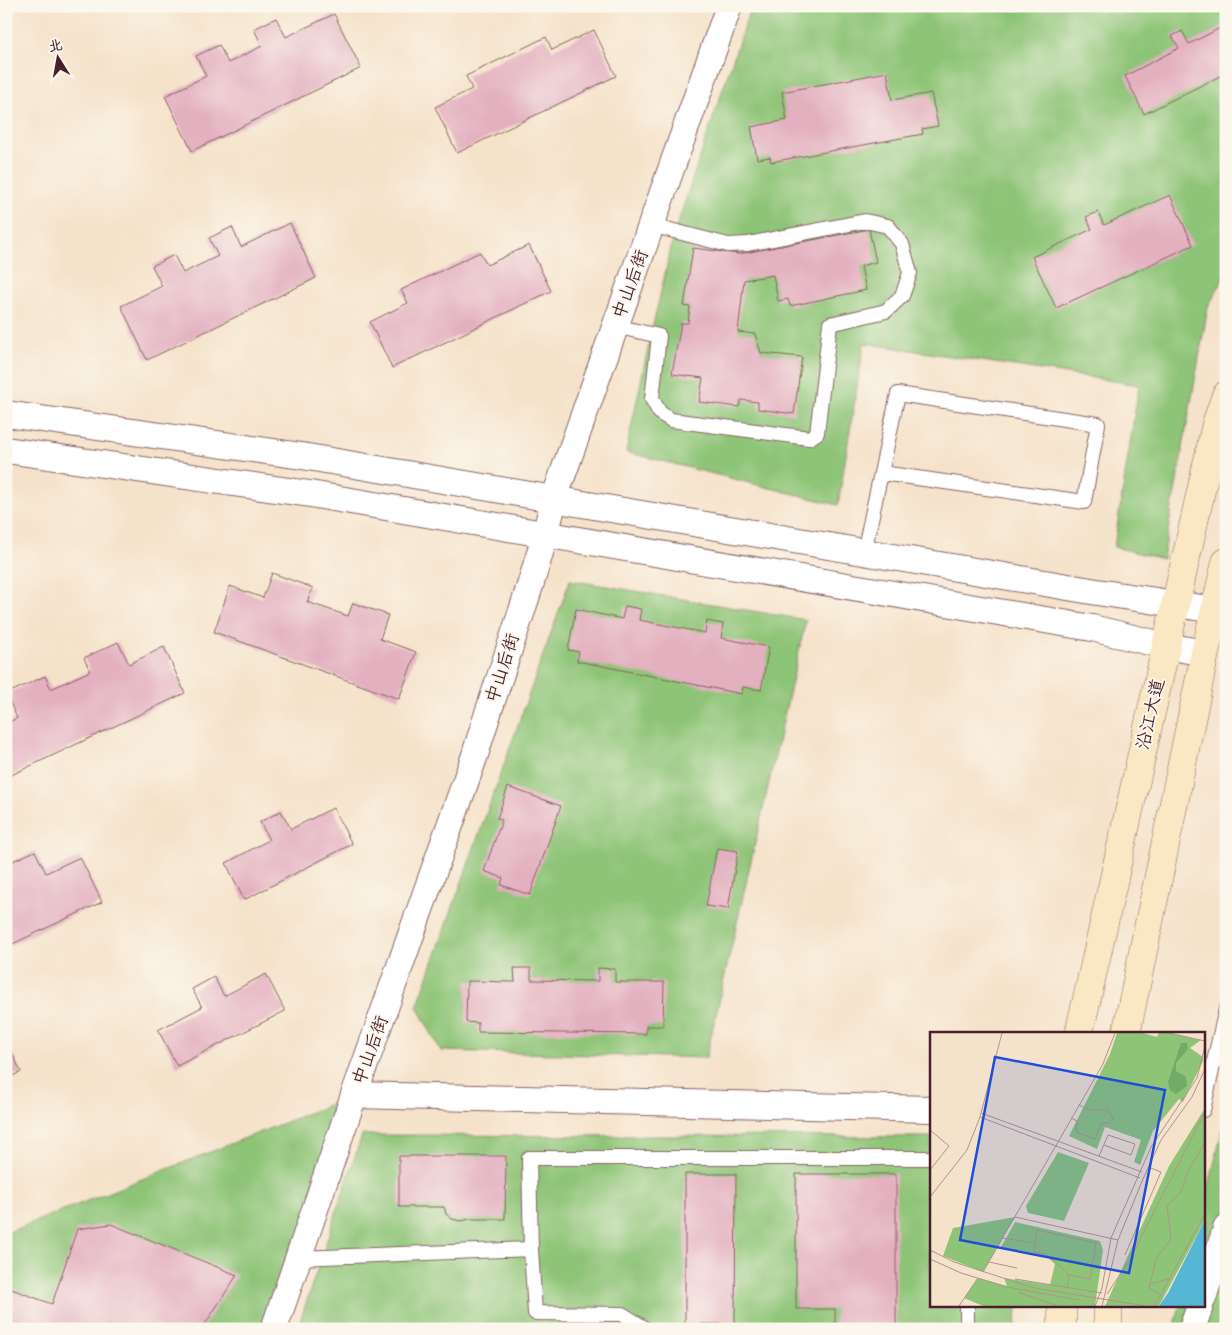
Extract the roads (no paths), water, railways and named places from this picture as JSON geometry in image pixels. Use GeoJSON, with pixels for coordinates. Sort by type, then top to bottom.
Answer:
{"type":"FeatureCollection","features":[{"type":"Feature","properties":{"kind":"main road","name":"沿江大道"},"geometry":{"type":"LineString","coordinates":[[1079,1032],[1216,424],[1226,395]]}},
{"type":"Feature","properties":{"kind":"main road"},"geometry":{"type":"LineString","coordinates":[[1126,1032],[1205,653],[1226,564]]}},
{"type":"Feature","properties":{"kind":"main road"},"geometry":{"type":"LineString","coordinates":[[1062,1308],[1062,1329]]}},
{"type":"Feature","properties":{"kind":"main road"},"geometry":{"type":"LineString","coordinates":[[1108,1308],[1108,1329]]}},
{"type":"Feature","properties":{"kind":"street","name":"中山后街"},"geometry":{"type":"LineString","coordinates":[[274,1329],[354,1095],[475,756],[546,534],[554,499],[729,6]]}},
{"type":"Feature","properties":{"kind":"street"},"geometry":{"type":"LineString","coordinates":[[6,414],[302,456],[1097,592],[1215,610]]}},
{"type":"Feature","properties":{"kind":"street"},"geometry":{"type":"LineString","coordinates":[[6,450],[310,494],[1092,628],[1166,646],[1205,653]]}},
{"type":"Feature","properties":{"kind":"street"},"geometry":{"type":"LineString","coordinates":[[354,1095],[930,1109]]}},
{"type":"Feature","properties":{"kind":"street"},"geometry":{"type":"LineString","coordinates":[[1204,1295],[1226,1228]]}},
{"type":"Feature","properties":{"kind":"street"},"geometry":{"type":"LineString","coordinates":[[1192,1329],[1199,1308]]}},
{"type":"Feature","properties":{"kind":"lane"},"geometry":{"type":"LineString","coordinates":[[615,326],[659,336],[652,399],[660,413],[671,420],[808,438],[817,433],[830,324],[886,311],[902,296],[910,273],[902,244],[888,226],[865,220],[748,244],[728,246],[651,225]]}},
{"type":"Feature","properties":{"kind":"lane"},"geometry":{"type":"LineString","coordinates":[[864,552],[898,394],[1098,424],[1084,502],[882,473]]}},
{"type":"Feature","properties":{"kind":"lane"},"geometry":{"type":"LineString","coordinates":[[1204,1100],[1207,1072],[1226,1009]]}},
{"type":"Feature","properties":{"kind":"lane"},"geometry":{"type":"LineString","coordinates":[[646,1329],[622,1314],[536,1314],[531,1249],[529,1158],[930,1158]]}},
{"type":"Feature","properties":{"kind":"lane"},"geometry":{"type":"LineString","coordinates":[[298,1258],[531,1249]]}},
{"type":"Feature","properties":{"kind":"lane"},"geometry":{"type":"LineString","coordinates":[[967,1308],[967,1329]]}}]}
